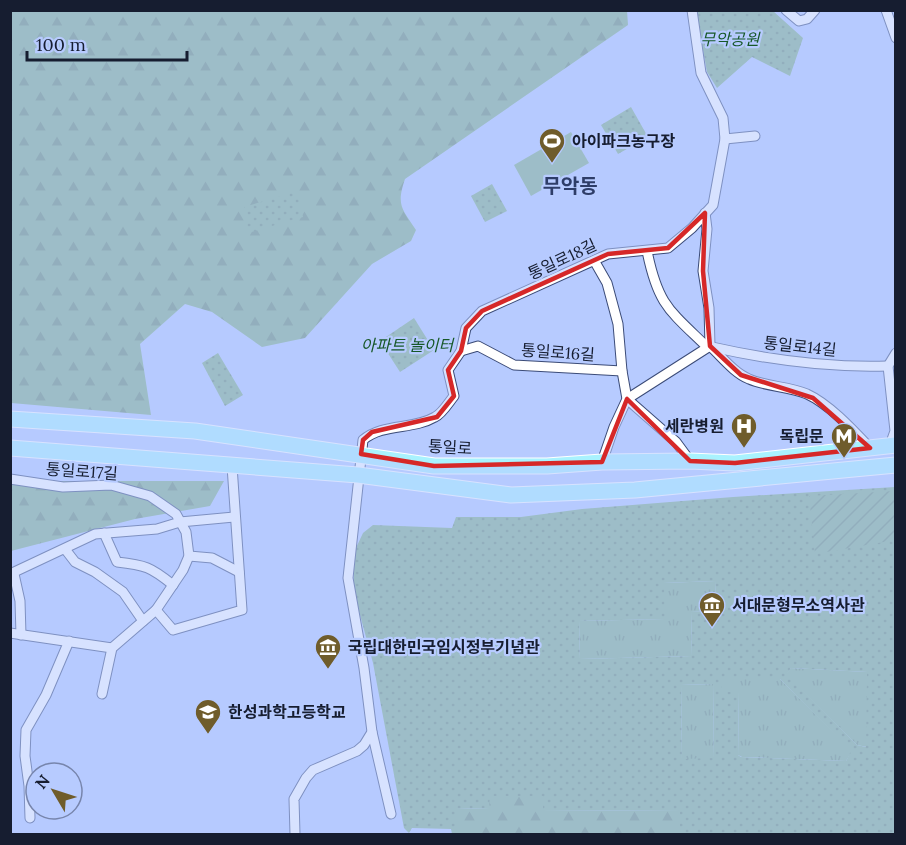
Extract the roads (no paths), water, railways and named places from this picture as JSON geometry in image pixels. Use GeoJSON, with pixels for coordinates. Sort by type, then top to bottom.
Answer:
{"type":"FeatureCollection","features":[{"type":"Feature","properties":{"kind":"main road","name":"통일로"},"geometry":{"type":"LineString","coordinates":[[10,419],[195,431],[434,466],[547,466],[602,462],[690,461],[735,464],[893,445]]}},
{"type":"Feature","properties":{"kind":"main road"},"geometry":{"type":"LineString","coordinates":[[10,448],[358,475],[512,495],[635,490],[896,465]]}},
{"type":"Feature","properties":{"kind":"street","name":"통일로18길"},"geometry":{"type":"LineString","coordinates":[[358,475],[363,440],[372,432],[437,417],[454,396],[448,370],[460,351],[466,328],[482,311],[608,254],[668,248],[692,228],[713,205],[725,139],[723,118],[701,73],[692,10]]}},
{"type":"Feature","properties":{"kind":"street"},"geometry":{"type":"LineString","coordinates":[[786,10],[799,21],[807,20],[815,10]]}},
{"type":"Feature","properties":{"kind":"street"},"geometry":{"type":"LineString","coordinates":[[886,10],[896,38]]}},
{"type":"Feature","properties":{"kind":"street"},"geometry":{"type":"LineString","coordinates":[[725,139],[755,136]]}},
{"type":"Feature","properties":{"kind":"street"},"geometry":{"type":"LineString","coordinates":[[705,213],[703,271],[709,308],[708,347]]}},
{"type":"Feature","properties":{"kind":"street"},"geometry":{"type":"LineString","coordinates":[[647,251],[652,279],[670,312],[708,347],[741,375],[751,380],[793,389],[813,398],[854,431],[870,448]]}},
{"type":"Feature","properties":{"kind":"street","name":"통일로16길"},"geometry":{"type":"LineString","coordinates":[[594,261],[607,283],[618,324],[627,399]]}},
{"type":"Feature","properties":{"kind":"street","name":"통일로16길"},"geometry":{"type":"LineString","coordinates":[[460,351],[478,346],[514,365],[622,371]]}},
{"type":"Feature","properties":{"kind":"street"},"geometry":{"type":"LineString","coordinates":[[602,462],[627,399],[708,347]]}},
{"type":"Feature","properties":{"kind":"street","name":"통일로14길"},"geometry":{"type":"LineString","coordinates":[[708,347],[750,356],[814,364],[854,367],[888,366]]}},
{"type":"Feature","properties":{"kind":"street"},"geometry":{"type":"LineString","coordinates":[[888,366],[896,353]]}},
{"type":"Feature","properties":{"kind":"street","name":"통일로"},"geometry":{"type":"LineString","coordinates":[[888,366],[895,431],[893,445]]}},
{"type":"Feature","properties":{"kind":"street"},"geometry":{"type":"LineString","coordinates":[[627,399],[676,442],[690,461]]}},
{"type":"Feature","properties":{"kind":"street"},"geometry":{"type":"LineString","coordinates":[[156,610],[174,630],[242,610],[232,466]]}},
{"type":"Feature","properties":{"kind":"street"},"geometry":{"type":"LineString","coordinates":[[358,475],[348,578],[372,732],[391,814]]}},
{"type":"Feature","properties":{"kind":"street","name":"통일로17길"},"geometry":{"type":"LineString","coordinates":[[10,479],[63,487],[111,485],[150,496],[176,514],[180,522]]}},
{"type":"Feature","properties":{"kind":"street"},"geometry":{"type":"LineString","coordinates":[[21,635],[20,601],[12,574],[95,534],[157,529],[180,522],[234,517]]}},
{"type":"Feature","properties":{"kind":"street"},"geometry":{"type":"LineString","coordinates":[[102,694],[112,648],[156,610],[183,570],[189,556],[186,532],[180,522]]}},
{"type":"Feature","properties":{"kind":"street"},"geometry":{"type":"LineString","coordinates":[[104,533],[117,562],[139,564],[154,569],[173,585]]}},
{"type":"Feature","properties":{"kind":"street"},"geometry":{"type":"LineString","coordinates":[[65,549],[75,562],[95,572],[123,592],[143,621]]}},
{"type":"Feature","properties":{"kind":"street"},"geometry":{"type":"LineString","coordinates":[[189,556],[212,558],[239,572]]}},
{"type":"Feature","properties":{"kind":"street"},"geometry":{"type":"LineString","coordinates":[[10,633],[112,648]]}},
{"type":"Feature","properties":{"kind":"street"},"geometry":{"type":"LineString","coordinates":[[26,761],[26,730],[46,695],[69,642]]}},
{"type":"Feature","properties":{"kind":"street"},"geometry":{"type":"LineString","coordinates":[[296,834],[294,799],[306,778],[313,770],[357,751],[372,732]]}},
{"type":"Feature","properties":{"kind":"place","name":"아이파크농구장"},"geometry":{"type":"Point","coordinates":[552,164]}},
{"type":"Feature","properties":{"kind":"place","name":"세란병원"},"geometry":{"type":"Point","coordinates":[744,449]}},
{"type":"Feature","properties":{"kind":"place","name":"독립문"},"geometry":{"type":"Point","coordinates":[844,459]}},
{"type":"Feature","properties":{"kind":"place","name":"서대문형무소역사관"},"geometry":{"type":"Point","coordinates":[712,628]}},
{"type":"Feature","properties":{"kind":"place","name":"국립대한민국임시정부기념관"},"geometry":{"type":"Point","coordinates":[328,670]}},
{"type":"Feature","properties":{"kind":"place","name":"한성과학고등학교"},"geometry":{"type":"Point","coordinates":[208,735]}},
{"type":"Feature","properties":{"kind":"district","name":"무악동"},"geometry":{"type":"Point","coordinates":[570,185]}},
{"type":"Feature","properties":{"kind":"park label","name":"무악공원"},"geometry":{"type":"Point","coordinates":[730,39]}},
{"type":"Feature","properties":{"kind":"park label","name":"아파트 놀이터"},"geometry":{"type":"Point","coordinates":[407,345]}}]}
